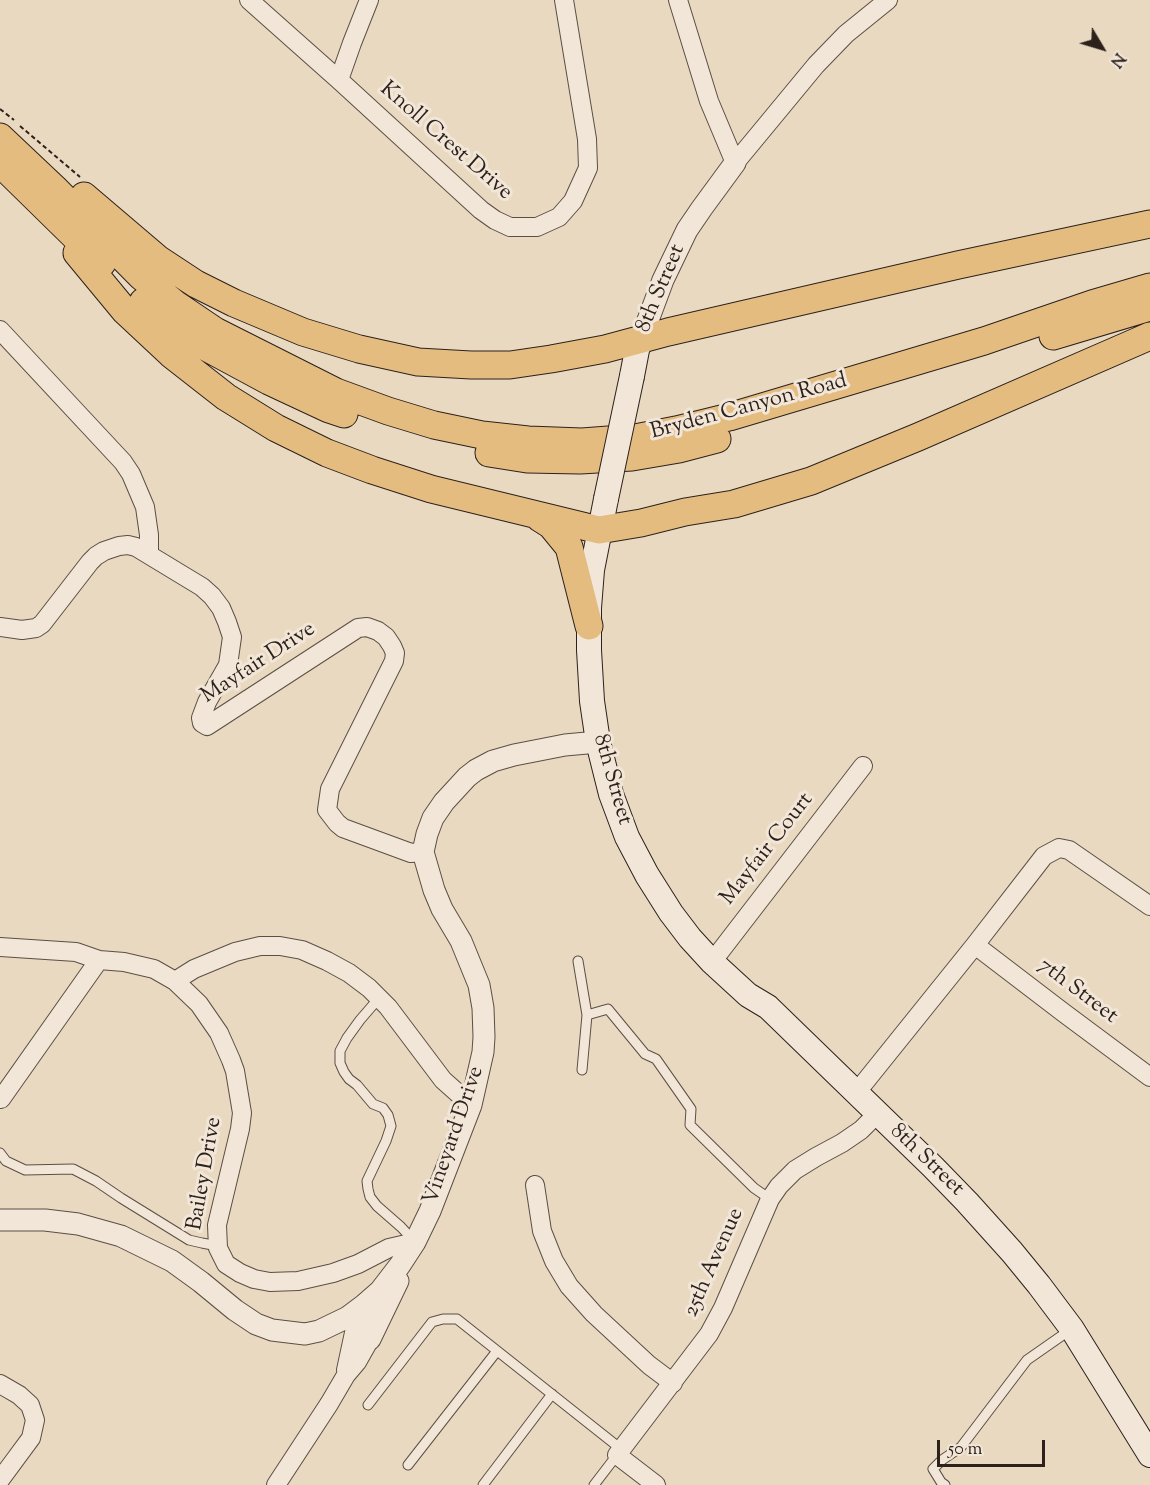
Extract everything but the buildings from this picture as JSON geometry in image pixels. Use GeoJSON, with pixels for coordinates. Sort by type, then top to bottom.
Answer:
{"type":"FeatureCollection","features":[{"type":"Feature","properties":{"kind":"main road","name":"Bryden Canyon Road"},"geometry":{"type":"LineString","coordinates":[[0,135],[141,276],[175,304],[215,331],[336,392],[425,422],[482,435],[582,442],[635,438],[676,430],[729,417],[906,364],[1150,287]]}},
{"type":"Feature","properties":{"kind":"main road"},"geometry":{"type":"LineString","coordinates":[[0,135],[50,166],[158,259],[205,288],[234,303],[303,332],[359,349],[418,362],[471,365],[510,364],[551,359],[958,265],[1150,224]]}},
{"type":"Feature","properties":{"kind":"main road","name":"Bryden Canyon Road"},"geometry":{"type":"LineString","coordinates":[[0,163],[129,289],[165,320],[204,346],[269,381],[329,409],[383,428],[430,441],[527,459],[579,460],[632,457],[679,449],[735,434],[1150,307]]}},
{"type":"Feature","properties":{"kind":"main road"},"geometry":{"type":"LineString","coordinates":[[43,206],[82,260],[125,311],[171,354],[226,397],[276,428],[327,453],[431,489],[599,530],[734,504],[811,481],[1150,336]]}},
{"type":"Feature","properties":{"kind":"main road","name":"8th Street"},"geometry":{"type":"LineString","coordinates":[[641,339],[599,530],[592,570],[589,626],[592,701],[598,742],[610,795],[627,837],[662,901],[690,938],[712,962],[748,995],[768,1007],[933,1167],[967,1202],[1039,1285],[1072,1329],[1150,1455]]}},
{"type":"Feature","properties":{"kind":"main road"},"geometry":{"type":"LineString","coordinates":[[531,513],[551,525],[569,547],[589,626]]}},
{"type":"Feature","properties":{"kind":"street","name":"Knoll Crest Drive"},"geometry":{"type":"LineString","coordinates":[[249,0],[481,210],[510,227],[537,227],[559,217],[573,201],[588,168],[587,140],[564,0]]}},
{"type":"Feature","properties":{"kind":"street"},"geometry":{"type":"LineString","coordinates":[[339,80],[369,0]]}},
{"type":"Feature","properties":{"kind":"street"},"geometry":{"type":"LineString","coordinates":[[678,0],[709,101],[735,163]]}},
{"type":"Feature","properties":{"kind":"street","name":"8th Street"},"geometry":{"type":"LineString","coordinates":[[641,339],[663,280],[687,230],[702,208],[735,163],[824,57],[846,34],[888,0]]}},
{"type":"Feature","properties":{"kind":"street"},"geometry":{"type":"LineString","coordinates":[[0,330],[123,462],[131,474],[145,507],[149,535],[149,554],[136,547],[119,546],[104,551],[90,562],[42,624],[22,630],[0,627]]}},
{"type":"Feature","properties":{"kind":"street","name":"Mayfair Drive"},"geometry":{"type":"LineString","coordinates":[[149,554],[202,587],[221,608],[227,622],[232,637],[228,665],[207,702],[201,718],[202,723],[207,726],[358,628],[367,627],[386,637],[395,653],[394,661],[330,789],[327,810],[343,828],[411,853],[423,852]]}},
{"type":"Feature","properties":{"kind":"street"},"geometry":{"type":"LineString","coordinates":[[423,852],[433,818],[444,802],[476,770],[493,761],[514,755],[565,745],[598,742]]}},
{"type":"Feature","properties":{"kind":"street","name":"Mayfair Court"},"geometry":{"type":"LineString","coordinates":[[712,962],[863,766]]}},
{"type":"Feature","properties":{"kind":"street"},"geometry":{"type":"LineString","coordinates":[[856,1093],[1044,856],[1059,848],[1068,850],[1150,906]]}},
{"type":"Feature","properties":{"kind":"street","name":"Vineyard Drive"},"geometry":{"type":"LineString","coordinates":[[0,1220],[45,1220],[78,1224],[121,1236],[172,1261],[235,1310],[256,1324],[272,1330],[305,1334],[319,1331],[352,1314],[380,1291],[415,1242],[430,1211],[471,1105],[484,1044],[483,1008],[479,985],[465,949],[434,890],[423,852]]}},
{"type":"Feature","properties":{"kind":"street","name":"7th Street"},"geometry":{"type":"LineString","coordinates":[[975,945],[1150,1077]]}},
{"type":"Feature","properties":{"kind":"street"},"geometry":{"type":"LineString","coordinates":[[175,981],[194,969],[235,951],[260,946],[280,946],[302,950],[349,973],[369,988],[388,1007],[443,1080],[471,1105]]}},
{"type":"Feature","properties":{"kind":"street","name":"Bailey Drive"},"geometry":{"type":"LineString","coordinates":[[0,947],[76,951],[99,960],[139,964],[154,969],[175,981],[199,1004],[219,1033],[231,1060],[242,1113],[217,1225],[218,1246],[226,1264],[240,1274],[254,1279],[298,1281],[333,1273],[358,1264],[389,1248],[415,1242]]}},
{"type":"Feature","properties":{"kind":"street"},"geometry":{"type":"LineString","coordinates":[[1,1103],[99,960]]}},
{"type":"Feature","properties":{"kind":"street","name":"25th Avenue"},"geometry":{"type":"LineString","coordinates":[[619,1452],[709,1334],[719,1317],[770,1199],[779,1186],[795,1170],[842,1143],[878,1114]]}},
{"type":"Feature","properties":{"kind":"street"},"geometry":{"type":"LineString","coordinates":[[535,1185],[542,1231],[554,1261],[569,1286],[594,1314],[649,1365],[673,1383]]}},
{"type":"Feature","properties":{"kind":"street"},"geometry":{"type":"LineString","coordinates":[[276,1485],[346,1375],[357,1362],[402,1274],[415,1242]]}},
{"type":"Feature","properties":{"kind":"street"},"geometry":{"type":"LineString","coordinates":[[352,1314],[367,1319],[372,1326],[370,1339]]}},
{"type":"Feature","properties":{"kind":"street"},"geometry":{"type":"LineString","coordinates":[[346,1375],[355,1332],[352,1314]]}},
{"type":"Feature","properties":{"kind":"street"},"geometry":{"type":"LineString","coordinates":[[0,1384],[20,1395],[30,1405],[35,1420],[31,1438],[0,1480]]}},
{"type":"Feature","properties":{"kind":"street"},"geometry":{"type":"LineString","coordinates":[[619,1452],[656,1485]]}},
{"type":"Feature","properties":{"kind":"lane"},"geometry":{"type":"LineString","coordinates":[[578,962],[587,1015],[582,1070]]}},
{"type":"Feature","properties":{"kind":"lane"},"geometry":{"type":"LineString","coordinates":[[379,998],[347,1038],[340,1051],[340,1063],[349,1079],[373,1104],[383,1108],[388,1115],[391,1126],[367,1181],[368,1189],[370,1197],[377,1206],[415,1242]]}},
{"type":"Feature","properties":{"kind":"lane"},"geometry":{"type":"LineString","coordinates":[[587,1015],[608,1009],[645,1054],[656,1059],[691,1109],[690,1125],[754,1188],[770,1199]]}},
{"type":"Feature","properties":{"kind":"lane"},"geometry":{"type":"LineString","coordinates":[[0,1153],[6,1161],[25,1170],[73,1169],[189,1240],[218,1246]]}},
{"type":"Feature","properties":{"kind":"lane"},"geometry":{"type":"LineString","coordinates":[[368,1405],[432,1322],[457,1319],[552,1394],[619,1452],[594,1485]]}},
{"type":"Feature","properties":{"kind":"lane"},"geometry":{"type":"LineString","coordinates":[[945,1485],[933,1469],[961,1447],[1027,1360],[1072,1329]]}},
{"type":"Feature","properties":{"kind":"lane"},"geometry":{"type":"LineString","coordinates":[[408,1465],[497,1351]]}},
{"type":"Feature","properties":{"kind":"lane"},"geometry":{"type":"LineString","coordinates":[[483,1485],[552,1394]]}},
{"type":"Feature","properties":{"kind":"path"},"geometry":{"type":"LineString","coordinates":[[0,109],[84,181]]}}]}
